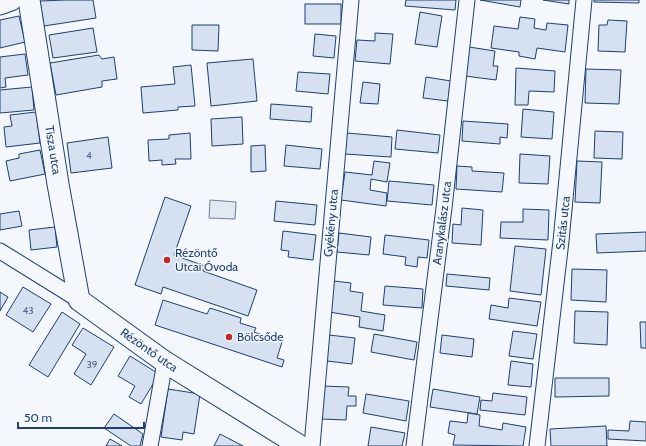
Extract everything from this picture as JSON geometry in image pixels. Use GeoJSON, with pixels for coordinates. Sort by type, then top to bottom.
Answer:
{"type":"FeatureCollection","features":[{"type":"Feature","properties":{"kind":"main road"},"geometry":{"type":"LineString","coordinates":[[0,4],[11,0]]}},
{"type":"Feature","properties":{"kind":"main road","name":"Tisza utca"},"geometry":{"type":"LineString","coordinates":[[29,0],[58,184],[79,300]]}},
{"type":"Feature","properties":{"kind":"main road","name":"Rézöntő utca"},"geometry":{"type":"LineString","coordinates":[[79,300],[165,362],[300,446]]}},
{"type":"Feature","properties":{"kind":"street","name":"Gyékény utca"},"geometry":{"type":"LineString","coordinates":[[312,446],[351,0]]}},
{"type":"Feature","properties":{"kind":"street","name":"Aranykalász utca"},"geometry":{"type":"LineString","coordinates":[[414,446],[444,208],[467,0]]}},
{"type":"Feature","properties":{"kind":"street","name":"Szitás utca"},"geometry":{"type":"LineString","coordinates":[[537,446],[561,241],[584,0]]}},
{"type":"Feature","properties":{"kind":"street","name":"Rézöntő utca"},"geometry":{"type":"LineString","coordinates":[[0,251],[79,300]]}},
{"type":"Feature","properties":{"kind":"street"},"geometry":{"type":"LineString","coordinates":[[150,446],[165,362]]}},
{"type":"Feature","properties":{"kind":"shaded area"},"geometry":{"type":"Polygon","coordinates":[[[210,200],[236,202],[235,219],[209,218],[210,200]]]}},
{"type":"Feature","properties":{"kind":"building"},"geometry":{"type":"Polygon","coordinates":[[[93,0],[96,18],[44,26],[40,1],[93,0]]]}},
{"type":"Feature","properties":{"kind":"building"},"geometry":{"type":"Polygon","coordinates":[[[406,0],[456,0],[455,10],[405,6],[406,0]]]}},
{"type":"Feature","properties":{"kind":"building"},"geometry":{"type":"Polygon","coordinates":[[[480,0],[521,0],[520,7],[480,0]]]}},
{"type":"Feature","properties":{"kind":"building"},"geometry":{"type":"Polygon","coordinates":[[[543,0],[569,0],[569,4],[543,0]]]}},
{"type":"Feature","properties":{"kind":"building"},"geometry":{"type":"Polygon","coordinates":[[[594,0],[639,0],[639,3],[594,2],[594,0]]]}},
{"type":"Feature","properties":{"kind":"building"},"geometry":{"type":"Polygon","coordinates":[[[305,4],[341,4],[341,24],[305,24],[305,4]]]}},
{"type":"Feature","properties":{"kind":"building"},"geometry":{"type":"Polygon","coordinates":[[[420,12],[442,16],[437,47],[415,44],[420,12]]]}},
{"type":"Feature","properties":{"kind":"building"},"geometry":{"type":"Polygon","coordinates":[[[19,16],[25,42],[0,48],[0,20],[19,16]]]}},
{"type":"Feature","properties":{"kind":"building"},"geometry":{"type":"Polygon","coordinates":[[[520,17],[535,19],[534,28],[546,30],[547,23],[568,25],[565,52],[537,48],[535,59],[519,56],[519,52],[491,48],[494,26],[518,29],[520,17]]]}},
{"type":"Feature","properties":{"kind":"building"},"geometry":{"type":"Polygon","coordinates":[[[608,20],[627,21],[625,52],[598,51],[599,25],[607,25],[608,20]]]}},
{"type":"Feature","properties":{"kind":"building"},"geometry":{"type":"Polygon","coordinates":[[[192,25],[219,25],[218,51],[192,50],[192,25]]]}},
{"type":"Feature","properties":{"kind":"building"},"geometry":{"type":"Polygon","coordinates":[[[93,28],[97,52],[53,58],[49,35],[93,28]]]}},
{"type":"Feature","properties":{"kind":"building"},"geometry":{"type":"Polygon","coordinates":[[[375,33],[393,34],[390,64],[355,61],[357,40],[375,41],[375,33]]]}},
{"type":"Feature","properties":{"kind":"building"},"geometry":{"type":"Polygon","coordinates":[[[315,34],[336,36],[334,58],[313,56],[315,34]]]}},
{"type":"Feature","properties":{"kind":"building"},"geometry":{"type":"Polygon","coordinates":[[[469,47],[495,51],[493,66],[498,66],[496,80],[465,76],[469,47]]]}},
{"type":"Feature","properties":{"kind":"building"},"geometry":{"type":"Polygon","coordinates":[[[25,54],[28,75],[5,78],[6,87],[0,88],[0,57],[25,54]]]}},
{"type":"Feature","properties":{"kind":"building"},"geometry":{"type":"Polygon","coordinates":[[[99,55],[102,59],[114,57],[117,79],[102,81],[102,87],[56,95],[50,63],[99,55]]]}},
{"type":"Feature","properties":{"kind":"building"},"geometry":{"type":"Polygon","coordinates":[[[253,59],[257,101],[211,106],[207,63],[253,59]]]}},
{"type":"Feature","properties":{"kind":"building"},"geometry":{"type":"Polygon","coordinates":[[[191,65],[195,106],[178,107],[178,110],[143,113],[141,87],[175,84],[173,67],[191,65]]]}},
{"type":"Feature","properties":{"kind":"building"},"geometry":{"type":"Polygon","coordinates":[[[516,68],[555,71],[554,92],[529,91],[528,105],[515,105],[516,68]]]}},
{"type":"Feature","properties":{"kind":"building"},"geometry":{"type":"Polygon","coordinates":[[[586,69],[621,70],[619,104],[585,103],[586,69]]]}},
{"type":"Feature","properties":{"kind":"building"},"geometry":{"type":"Polygon","coordinates":[[[298,72],[330,74],[328,94],[296,91],[298,72]]]}},
{"type":"Feature","properties":{"kind":"building"},"geometry":{"type":"Polygon","coordinates":[[[426,77],[451,81],[448,101],[423,98],[426,77]]]}},
{"type":"Feature","properties":{"kind":"building"},"geometry":{"type":"Polygon","coordinates":[[[363,82],[380,84],[378,104],[360,103],[363,82]]]}},
{"type":"Feature","properties":{"kind":"building"},"geometry":{"type":"Polygon","coordinates":[[[32,87],[34,110],[0,113],[0,90],[32,87]]]}},
{"type":"Feature","properties":{"kind":"building"},"geometry":{"type":"Polygon","coordinates":[[[271,104],[312,107],[311,122],[270,119],[271,104]]]}},
{"type":"Feature","properties":{"kind":"building"},"geometry":{"type":"Polygon","coordinates":[[[523,109],[554,112],[552,139],[521,137],[523,109]]]}},
{"type":"Feature","properties":{"kind":"building"},"geometry":{"type":"Polygon","coordinates":[[[36,112],[40,143],[6,147],[4,127],[12,126],[10,115],[36,112]]]}},
{"type":"Feature","properties":{"kind":"building"},"geometry":{"type":"Polygon","coordinates":[[[242,117],[243,144],[212,146],[211,119],[242,117]]]}},
{"type":"Feature","properties":{"kind":"building"},"geometry":{"type":"Polygon","coordinates":[[[463,121],[508,124],[507,138],[500,137],[500,144],[462,141],[463,121]]]}},
{"type":"Feature","properties":{"kind":"building"},"geometry":{"type":"Polygon","coordinates":[[[397,130],[440,135],[438,153],[395,149],[397,130]]]}},
{"type":"Feature","properties":{"kind":"building"},"geometry":{"type":"Polygon","coordinates":[[[595,131],[623,132],[622,159],[594,158],[595,131]]]}},
{"type":"Feature","properties":{"kind":"building"},"geometry":{"type":"Polygon","coordinates":[[[190,133],[191,159],[175,159],[176,164],[162,165],[162,160],[149,161],[148,140],[169,139],[169,135],[190,133]]]}},
{"type":"Feature","properties":{"kind":"building"},"geometry":{"type":"Polygon","coordinates":[[[347,133],[392,137],[391,157],[345,154],[347,133]]]}},
{"type":"Feature","properties":{"kind":"building"},"geometry":{"type":"Polygon","coordinates":[[[108,137],[112,168],[71,173],[67,143],[108,137]]]}},
{"type":"Feature","properties":{"kind":"building"},"geometry":{"type":"Polygon","coordinates":[[[265,145],[266,171],[251,172],[251,146],[265,145]]]}},
{"type":"Feature","properties":{"kind":"building"},"geometry":{"type":"Polygon","coordinates":[[[286,145],[322,149],[320,169],[284,166],[286,145]]]}},
{"type":"Feature","properties":{"kind":"building"},"geometry":{"type":"Polygon","coordinates":[[[40,150],[45,174],[10,181],[6,161],[19,158],[19,154],[40,150]]]}},
{"type":"Feature","properties":{"kind":"building"},"geometry":{"type":"Polygon","coordinates":[[[520,154],[550,156],[548,184],[519,183],[520,154]]]}},
{"type":"Feature","properties":{"kind":"building"},"geometry":{"type":"Polygon","coordinates":[[[374,161],[390,163],[387,182],[371,179],[370,190],[387,193],[386,206],[341,200],[345,172],[372,175],[374,161]]]}},
{"type":"Feature","properties":{"kind":"building"},"geometry":{"type":"Polygon","coordinates":[[[577,161],[602,162],[600,203],[575,202],[577,161]]]}},
{"type":"Feature","properties":{"kind":"building"},"geometry":{"type":"Polygon","coordinates":[[[457,166],[472,167],[472,171],[504,173],[502,192],[456,189],[457,166]]]}},
{"type":"Feature","properties":{"kind":"building"},"geometry":{"type":"Polygon","coordinates":[[[389,181],[434,185],[432,205],[387,201],[389,181]]]}},
{"type":"Feature","properties":{"kind":"building","name":"Rézöntő Utcai Óvoda"},"geometry":{"type":"Polygon","coordinates":[[[165,197],[191,206],[174,255],[205,266],[203,271],[257,290],[248,316],[163,287],[161,294],[135,285],[165,197]]]}},
{"type":"Feature","properties":{"kind":"building"},"geometry":{"type":"Polygon","coordinates":[[[276,201],[317,205],[315,225],[274,221],[276,201]]]}},
{"type":"Feature","properties":{"kind":"building"},"geometry":{"type":"Polygon","coordinates":[[[462,208],[483,210],[481,245],[452,243],[453,224],[461,225],[462,208]]]}},
{"type":"Feature","properties":{"kind":"building"},"geometry":{"type":"Polygon","coordinates":[[[523,209],[549,210],[548,240],[500,238],[501,222],[523,222],[523,209]]]}},
{"type":"Feature","properties":{"kind":"building"},"geometry":{"type":"Polygon","coordinates":[[[19,211],[22,226],[0,230],[0,214],[19,211]]]}},
{"type":"Feature","properties":{"kind":"building"},"geometry":{"type":"Polygon","coordinates":[[[55,227],[57,247],[31,250],[29,230],[55,227]]]}},
{"type":"Feature","properties":{"kind":"building"},"geometry":{"type":"Polygon","coordinates":[[[283,231],[316,235],[313,260],[288,257],[289,251],[281,250],[283,231]]]}},
{"type":"Feature","properties":{"kind":"building"},"geometry":{"type":"Polygon","coordinates":[[[646,232],[646,251],[597,253],[596,234],[646,232]]]}},
{"type":"Feature","properties":{"kind":"building"},"geometry":{"type":"Polygon","coordinates":[[[339,233],[371,237],[369,255],[337,252],[339,233]]]}},
{"type":"Feature","properties":{"kind":"building"},"geometry":{"type":"Polygon","coordinates":[[[385,235],[429,240],[427,258],[418,257],[417,267],[405,265],[406,257],[383,254],[385,235]]]}},
{"type":"Feature","properties":{"kind":"building"},"geometry":{"type":"Polygon","coordinates":[[[515,246],[546,249],[541,295],[510,291],[515,246]]]}},
{"type":"Feature","properties":{"kind":"building"},"geometry":{"type":"Polygon","coordinates":[[[572,269],[607,270],[606,302],[571,300],[572,269]]]}},
{"type":"Feature","properties":{"kind":"building"},"geometry":{"type":"Polygon","coordinates":[[[447,274],[490,278],[489,290],[446,286],[447,274]]]}},
{"type":"Feature","properties":{"kind":"building"},"geometry":{"type":"Polygon","coordinates":[[[334,281],[351,283],[350,291],[363,293],[361,311],[385,315],[383,331],[359,327],[360,317],[329,312],[334,281]]]}},
{"type":"Feature","properties":{"kind":"building"},"geometry":{"type":"Polygon","coordinates":[[[385,286],[423,289],[422,308],[383,305],[385,286]]]}},
{"type":"Feature","properties":{"kind":"building"},"geometry":{"type":"Polygon","coordinates":[[[23,287],[51,304],[33,332],[6,315],[23,287]]]}},
{"type":"Feature","properties":{"kind":"building"},"geometry":{"type":"Polygon","coordinates":[[[0,292],[8,297],[0,311],[0,292]]]}},
{"type":"Feature","properties":{"kind":"building"},"geometry":{"type":"Polygon","coordinates":[[[509,298],[541,302],[537,326],[489,319],[491,305],[508,308],[509,298]]]}},
{"type":"Feature","properties":{"kind":"building","name":"Bölcsőde"},"geometry":{"type":"Polygon","coordinates":[[[163,300],[207,314],[210,308],[241,318],[240,323],[256,328],[254,332],[282,342],[277,358],[284,360],[282,367],[155,325],[163,300]]]}},
{"type":"Feature","properties":{"kind":"building"},"geometry":{"type":"Polygon","coordinates":[[[575,311],[608,312],[607,345],[574,343],[575,311]]]}},
{"type":"Feature","properties":{"kind":"building"},"geometry":{"type":"Polygon","coordinates":[[[62,312],[80,324],[48,377],[29,365],[62,312]]]}},
{"type":"Feature","properties":{"kind":"building"},"geometry":{"type":"Polygon","coordinates":[[[640,322],[646,322],[646,348],[641,348],[640,322]]]}},
{"type":"Feature","properties":{"kind":"building"},"geometry":{"type":"Polygon","coordinates":[[[83,328],[114,347],[91,385],[74,374],[86,354],[72,345],[83,328]]]}},
{"type":"Feature","properties":{"kind":"building"},"geometry":{"type":"Polygon","coordinates":[[[513,331],[537,334],[533,359],[509,356],[513,331]]]}},
{"type":"Feature","properties":{"kind":"building"},"geometry":{"type":"Polygon","coordinates":[[[374,334],[417,342],[414,360],[371,352],[374,334]]]}},
{"type":"Feature","properties":{"kind":"building"},"geometry":{"type":"Polygon","coordinates":[[[329,335],[355,338],[352,364],[327,361],[329,335]]]}},
{"type":"Feature","properties":{"kind":"building"},"geometry":{"type":"Polygon","coordinates":[[[442,335],[474,339],[472,357],[440,353],[442,335]]]}},
{"type":"Feature","properties":{"kind":"building"},"geometry":{"type":"Polygon","coordinates":[[[130,356],[159,374],[141,404],[129,397],[135,386],[118,376],[130,356]]]}},
{"type":"Feature","properties":{"kind":"building"},"geometry":{"type":"Polygon","coordinates":[[[511,361],[533,364],[531,387],[508,385],[511,361]]]}},
{"type":"Feature","properties":{"kind":"building"},"geometry":{"type":"Polygon","coordinates":[[[555,378],[609,378],[609,396],[555,397],[555,378]]]}},
{"type":"Feature","properties":{"kind":"building"},"geometry":{"type":"Polygon","coordinates":[[[322,386],[349,387],[348,396],[356,396],[356,406],[347,406],[346,420],[321,419],[322,386]]]}},
{"type":"Feature","properties":{"kind":"building"},"geometry":{"type":"Polygon","coordinates":[[[168,389],[200,394],[194,434],[183,432],[182,440],[161,437],[168,389]]]}},
{"type":"Feature","properties":{"kind":"building"},"geometry":{"type":"Polygon","coordinates":[[[433,389],[480,397],[477,414],[430,407],[433,389]]]}},
{"type":"Feature","properties":{"kind":"building"},"geometry":{"type":"Polygon","coordinates":[[[493,393],[527,397],[525,415],[480,410],[481,400],[492,401],[493,393]]]}},
{"type":"Feature","properties":{"kind":"building"},"geometry":{"type":"Polygon","coordinates":[[[366,394],[409,401],[406,421],[363,413],[366,394]]]}},
{"type":"Feature","properties":{"kind":"building"},"geometry":{"type":"Polygon","coordinates":[[[468,413],[480,415],[479,426],[502,430],[503,423],[526,427],[523,446],[453,445],[455,435],[448,433],[450,421],[467,423],[468,413]]]}},
{"type":"Feature","properties":{"kind":"building"},"geometry":{"type":"Polygon","coordinates":[[[114,414],[143,434],[140,446],[131,446],[104,428],[114,414]]]}},
{"type":"Feature","properties":{"kind":"building"},"geometry":{"type":"Polygon","coordinates":[[[630,421],[646,422],[646,441],[608,439],[608,430],[629,431],[630,421]]]}},
{"type":"Feature","properties":{"kind":"building"},"geometry":{"type":"Polygon","coordinates":[[[606,426],[607,446],[551,446],[550,429],[606,426]]]}},
{"type":"Feature","properties":{"kind":"building"},"geometry":{"type":"Polygon","coordinates":[[[371,427],[405,433],[402,446],[368,446],[371,427]]]}},
{"type":"Feature","properties":{"kind":"building"},"geometry":{"type":"Polygon","coordinates":[[[220,434],[243,446],[214,446],[220,434]]]}},
{"type":"Feature","properties":{"kind":"building"},"geometry":{"type":"Polygon","coordinates":[[[110,439],[122,446],[106,446],[110,439]]]}},
{"type":"Feature","properties":{"kind":"place","name":"Rézöntő Utcai Óvoda"},"geometry":{"type":"Point","coordinates":[167,260]}},
{"type":"Feature","properties":{"kind":"place","name":"Bölcsőde"},"geometry":{"type":"Point","coordinates":[229,337]}}]}
